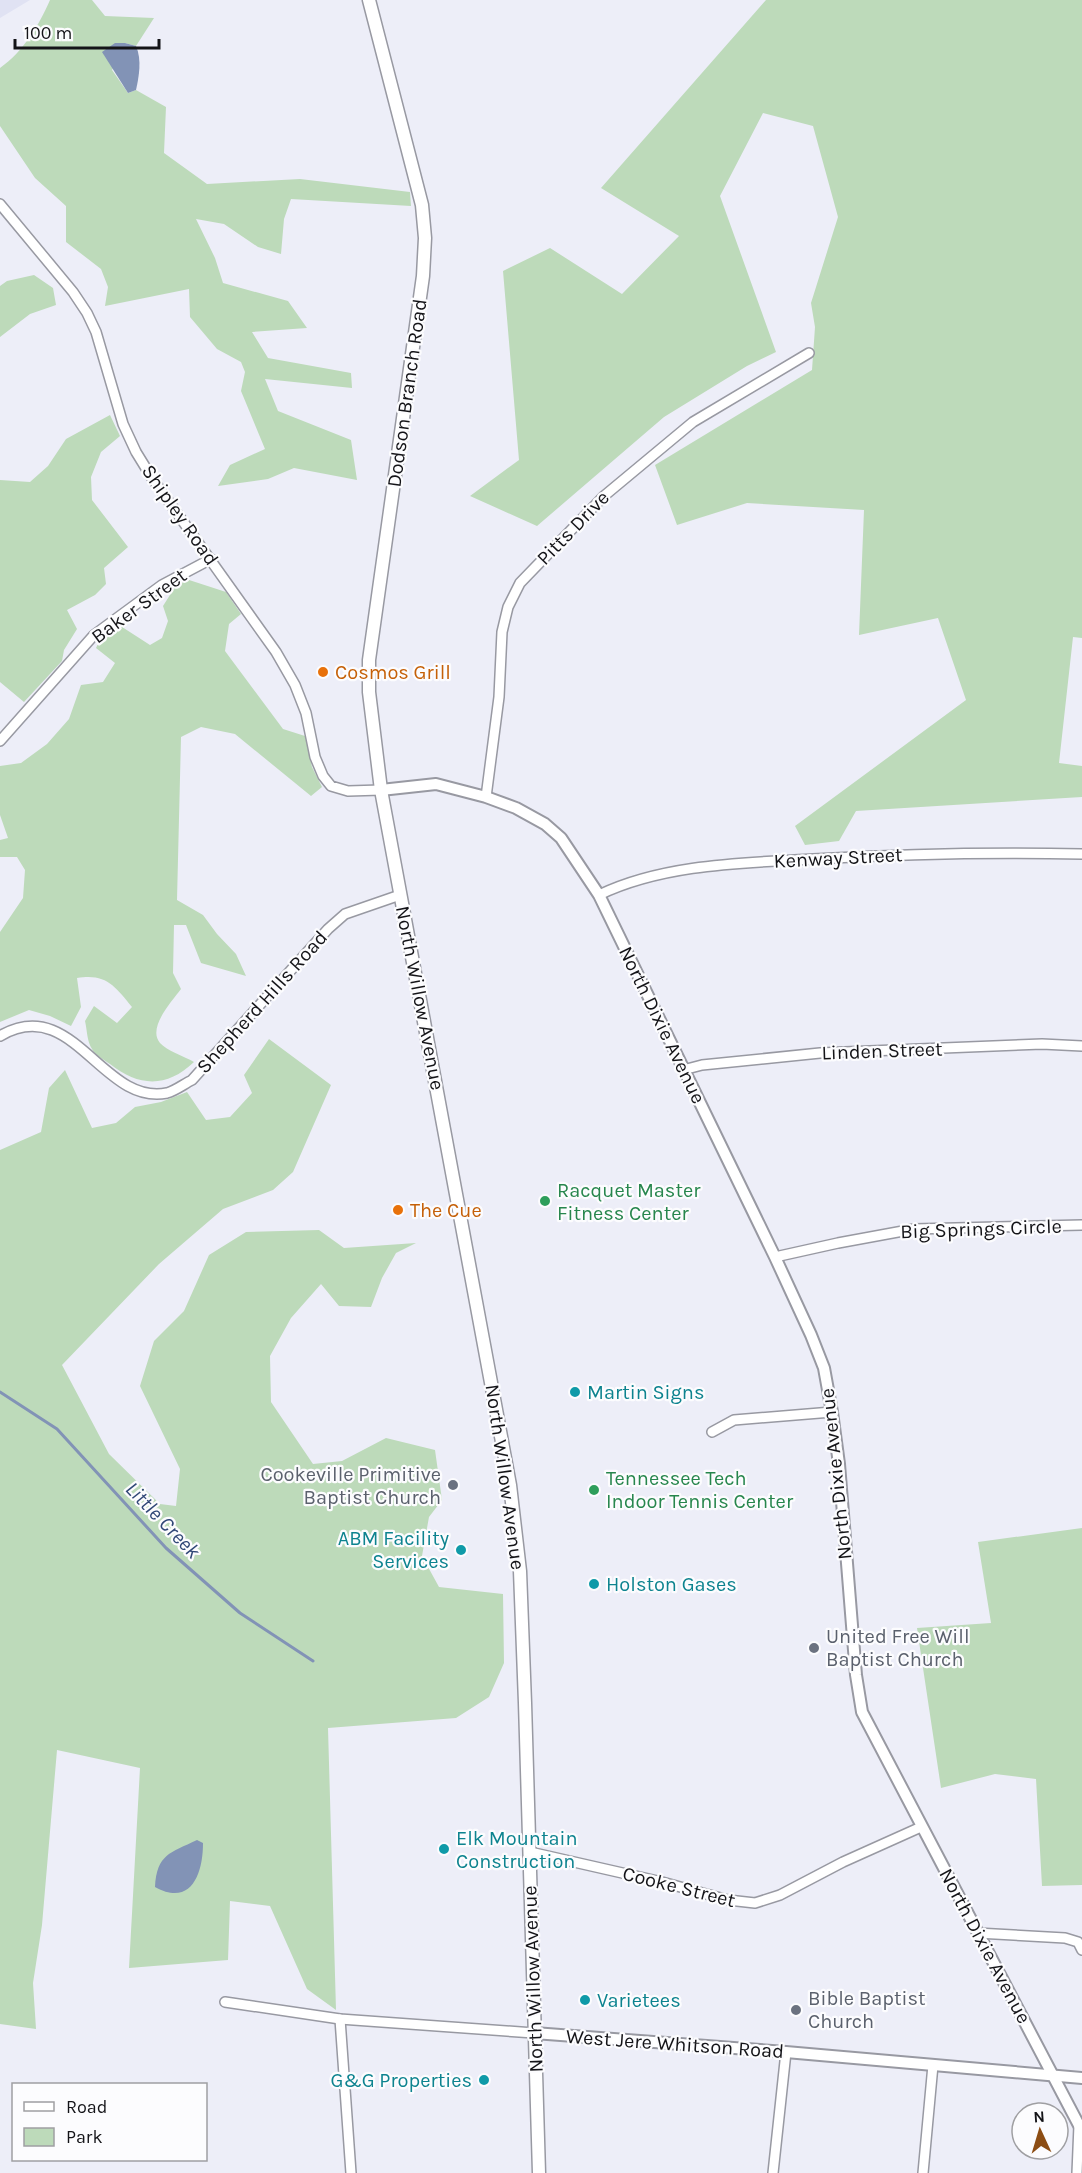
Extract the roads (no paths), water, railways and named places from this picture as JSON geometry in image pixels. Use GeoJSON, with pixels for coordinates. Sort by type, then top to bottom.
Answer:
{"type":"FeatureCollection","features":[{"type":"Feature","properties":{"kind":"main road","name":"Dodson Branch Road"},"geometry":{"type":"LineString","coordinates":[[369,0],[422,206],[425,238],[422,285],[369,660],[369,692],[381,790]]}},
{"type":"Feature","properties":{"kind":"main road","name":"North Willow Avenue"},"geometry":{"type":"LineString","coordinates":[[381,790],[510,1485],[520,1571],[539,2173]]}},
{"type":"Feature","properties":{"kind":"street","name":"Shipley Road"},"geometry":{"type":"LineString","coordinates":[[0,204],[73,292],[87,313],[96,332],[123,424],[135,452],[276,652],[306,713],[315,757],[323,776],[331,786],[348,791],[381,790]]}},
{"type":"Feature","properties":{"kind":"street","name":"Pitts Drive"},"geometry":{"type":"LineString","coordinates":[[486,797],[499,697],[502,632],[508,607],[520,583],[604,496],[693,422],[809,354]]}},
{"type":"Feature","properties":{"kind":"street","name":"Baker Street"},"geometry":{"type":"LineString","coordinates":[[0,741],[94,636],[162,585],[211,559]]}},
{"type":"Feature","properties":{"kind":"street","name":"North Dixie Avenue"},"geometry":{"type":"LineString","coordinates":[[381,790],[436,784],[486,797],[516,808],[545,824],[561,838],[599,895],[775,1257],[820,1357],[832,1412],[856,1675],[862,1712],[977,1933],[1054,2074],[1080,2128]]}},
{"type":"Feature","properties":{"kind":"street","name":"Kenway Street"},"geometry":{"type":"LineString","coordinates":[[599,895],[645,877],[734,863],[886,855],[1082,854]]}},
{"type":"Feature","properties":{"kind":"street","name":"Shepherd Hills Road"},"geometry":{"type":"LineString","coordinates":[[0,1036],[14,1029],[36,1026],[57,1031],[119,1080],[142,1093],[168,1093],[192,1080],[328,928],[345,914],[400,895]]}},
{"type":"Feature","properties":{"kind":"street","name":"Linden Street"},"geometry":{"type":"LineString","coordinates":[[683,1070],[702,1065],[820,1053],[1042,1044],[1082,1046]]}},
{"type":"Feature","properties":{"kind":"street","name":"Big Springs Circle"},"geometry":{"type":"LineString","coordinates":[[775,1257],[838,1242],[914,1229],[1082,1225]]}},
{"type":"Feature","properties":{"kind":"street"},"geometry":{"type":"LineString","coordinates":[[712,1432],[734,1420],[832,1412]]}},
{"type":"Feature","properties":{"kind":"street","name":"Cooke Street"},"geometry":{"type":"LineString","coordinates":[[530,1852],[662,1882],[728,1900],[755,1904],[780,1895],[843,1862],[921,1827]]}},
{"type":"Feature","properties":{"kind":"street"},"geometry":{"type":"LineString","coordinates":[[977,1933],[1065,1938],[1078,1942],[1082,1950]]}},
{"type":"Feature","properties":{"kind":"street","name":"West Jere Whitson Road"},"geometry":{"type":"LineString","coordinates":[[225,2002],[340,2019],[786,2052],[1082,2078]]}},
{"type":"Feature","properties":{"kind":"street"},"geometry":{"type":"LineString","coordinates":[[340,2019],[351,2173]]}},
{"type":"Feature","properties":{"kind":"street"},"geometry":{"type":"LineString","coordinates":[[773,2173],[786,2052]]}},
{"type":"Feature","properties":{"kind":"street"},"geometry":{"type":"LineString","coordinates":[[923,2173],[933,2065]]}},
{"type":"Feature","properties":{"kind":"street"},"geometry":{"type":"LineString","coordinates":[[1077,2173],[1080,2128]]}},
{"type":"Feature","properties":{"kind":"water"},"geometry":{"type":"Polygon","coordinates":[[[115,43],[136,46],[138,51],[139,68],[136,90],[128,93],[102,52],[115,43]]]}},
{"type":"Feature","properties":{"kind":"water"},"geometry":{"type":"Polygon","coordinates":[[[197,1840],[203,1843],[201,1866],[192,1884],[186,1890],[178,1893],[167,1892],[155,1887],[156,1876],[162,1861],[172,1852],[197,1840]]]}},
{"type":"Feature","properties":{"kind":"waterway","name":"Little Creek"},"geometry":{"type":"LineString","coordinates":[[0,1392],[57,1429],[166,1548],[240,1613],[313,1661]]}},
{"type":"Feature","properties":{"kind":"place","name":"Cosmos Grill"},"geometry":{"type":"Point","coordinates":[323,672]}},
{"type":"Feature","properties":{"kind":"place","name":"Racquet Master Fitness Center"},"geometry":{"type":"Point","coordinates":[545,1201]}},
{"type":"Feature","properties":{"kind":"place","name":"The Cue"},"geometry":{"type":"Point","coordinates":[398,1210]}},
{"type":"Feature","properties":{"kind":"place","name":"Martin Signs"},"geometry":{"type":"Point","coordinates":[575,1392]}},
{"type":"Feature","properties":{"kind":"place","name":"Cookeville Primitive Baptist Church"},"geometry":{"type":"Point","coordinates":[453,1485]}},
{"type":"Feature","properties":{"kind":"place","name":"Tennessee Tech Indoor Tennis Center"},"geometry":{"type":"Point","coordinates":[594,1490]}},
{"type":"Feature","properties":{"kind":"place","name":"ABM Facility Services"},"geometry":{"type":"Point","coordinates":[461,1550]}},
{"type":"Feature","properties":{"kind":"place","name":"Holston Gases"},"geometry":{"type":"Point","coordinates":[594,1584]}},
{"type":"Feature","properties":{"kind":"place","name":"United Free Will Baptist Church"},"geometry":{"type":"Point","coordinates":[814,1648]}},
{"type":"Feature","properties":{"kind":"place","name":"Elk Mountain Construction"},"geometry":{"type":"Point","coordinates":[444,1849]}},
{"type":"Feature","properties":{"kind":"place","name":"Varietees"},"geometry":{"type":"Point","coordinates":[585,2000]}},
{"type":"Feature","properties":{"kind":"place","name":"Bible Baptist Church"},"geometry":{"type":"Point","coordinates":[796,2010]}},
{"type":"Feature","properties":{"kind":"place","name":"G&G Properties"},"geometry":{"type":"Point","coordinates":[484,2080]}}]}
